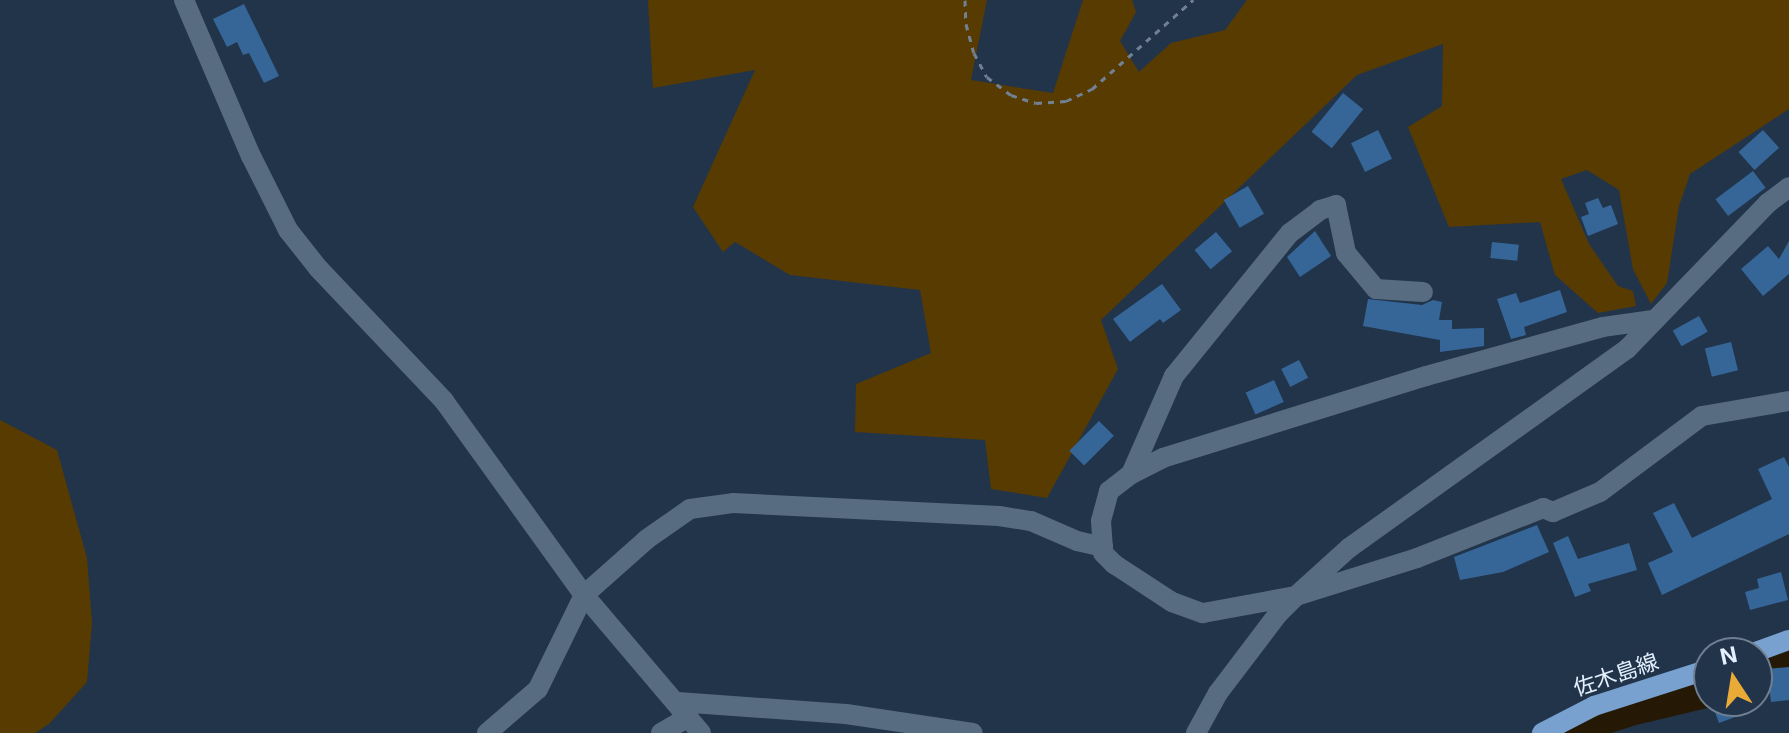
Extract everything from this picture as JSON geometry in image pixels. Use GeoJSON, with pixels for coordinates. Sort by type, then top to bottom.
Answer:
{"type":"FeatureCollection","features":[{"type":"Feature","properties":{"kind":"main road","name":"佐木島線"},"geometry":{"type":"LineString","coordinates":[[1542,733],[1594,706],[1693,674]]}},
{"type":"Feature","properties":{"kind":"street"},"geometry":{"type":"LineString","coordinates":[[184,0],[251,156],[288,230],[318,268],[444,401],[584,595],[689,717]]}},
{"type":"Feature","properties":{"kind":"street"},"geometry":{"type":"LineString","coordinates":[[1196,733],[1218,693],[1278,614],[1296,596],[1349,548],[1627,349],[1789,187]]}},
{"type":"Feature","properties":{"kind":"street"},"geometry":{"type":"LineString","coordinates":[[1131,474],[1174,376],[1290,233],[1320,210],[1336,205],[1346,253],[1376,289],[1423,292]]}},
{"type":"Feature","properties":{"kind":"street"},"geometry":{"type":"LineString","coordinates":[[1653,320],[1603,327],[1426,376],[1163,458],[1131,474],[1109,491],[1101,521],[1103,553],[1114,564],[1172,602],[1203,613],[1296,596],[1417,558],[1543,508],[1553,512],[1600,492],[1702,416],[1789,401]]}},
{"type":"Feature","properties":{"kind":"street"},"geometry":{"type":"LineString","coordinates":[[487,733],[538,689],[584,595],[647,539],[690,509],[733,503],[999,516],[1031,521],[1077,541],[1103,547]]}},
{"type":"Feature","properties":{"kind":"street"},"geometry":{"type":"LineString","coordinates":[[661,733],[689,717],[846,714],[973,733]]}},
{"type":"Feature","properties":{"kind":"path"},"geometry":{"type":"LineString","coordinates":[[965,0],[966,24],[974,53],[987,77],[1011,95],[1036,103],[1066,101],[1092,89],[1193,0]]}},
{"type":"Feature","properties":{"kind":"shaded area"},"geometry":{"type":"Polygon","coordinates":[[[648,0],[987,0],[971,80],[1053,93],[1083,0],[1132,0],[1136,12],[1120,41],[1139,72],[1171,43],[1225,30],[1247,0],[1789,0],[1789,109],[1690,174],[1679,206],[1667,283],[1651,304],[1633,269],[1619,190],[1587,170],[1561,179],[1589,244],[1618,286],[1633,291],[1636,306],[1598,313],[1555,275],[1540,222],[1449,227],[1408,127],[1442,106],[1443,44],[1357,75],[1101,320],[1118,369],[1047,498],[991,489],[985,440],[855,432],[856,384],[931,353],[920,290],[790,275],[735,242],[723,252],[693,207],[755,70],[653,88],[648,0]]]}},
{"type":"Feature","properties":{"kind":"shaded area"},"geometry":{"type":"Polygon","coordinates":[[[0,420],[57,450],[87,558],[92,623],[87,682],[49,724],[35,733],[0,733],[0,420]]]}},
{"type":"Feature","properties":{"kind":"building"},"geometry":{"type":"Polygon","coordinates":[[[244,4],[279,76],[264,83],[249,53],[243,55],[237,42],[227,47],[213,19],[244,4]]]}},
{"type":"Feature","properties":{"kind":"building"},"geometry":{"type":"Polygon","coordinates":[[[1343,93],[1363,109],[1332,148],[1312,132],[1343,93]]]}},
{"type":"Feature","properties":{"kind":"building"},"geometry":{"type":"Polygon","coordinates":[[[1378,130],[1392,159],[1365,172],[1351,143],[1378,130]]]}},
{"type":"Feature","properties":{"kind":"building"},"geometry":{"type":"Polygon","coordinates":[[[1763,130],[1779,148],[1755,170],[1738,152],[1763,130]]]}},
{"type":"Feature","properties":{"kind":"building"},"geometry":{"type":"Polygon","coordinates":[[[1753,171],[1766,188],[1728,216],[1715,199],[1753,171]]]}},
{"type":"Feature","properties":{"kind":"building"},"geometry":{"type":"Polygon","coordinates":[[[1248,186],[1264,214],[1240,228],[1224,200],[1248,186]]]}},
{"type":"Feature","properties":{"kind":"building"},"geometry":{"type":"Polygon","coordinates":[[[1598,198],[1603,208],[1611,205],[1618,224],[1588,236],[1581,217],[1589,214],[1585,203],[1598,198]]]}},
{"type":"Feature","properties":{"kind":"building"},"geometry":{"type":"Polygon","coordinates":[[[1315,231],[1331,256],[1300,277],[1287,257],[1315,231]]]}},
{"type":"Feature","properties":{"kind":"building"},"geometry":{"type":"Polygon","coordinates":[[[1216,232],[1232,251],[1211,269],[1195,250],[1216,232]]]}},
{"type":"Feature","properties":{"kind":"building"},"geometry":{"type":"Polygon","coordinates":[[[1789,241],[1789,274],[1763,296],[1741,269],[1768,246],[1779,259],[1789,241]]]}},
{"type":"Feature","properties":{"kind":"building"},"geometry":{"type":"Polygon","coordinates":[[[1492,242],[1519,245],[1517,261],[1490,258],[1492,242]]]}},
{"type":"Feature","properties":{"kind":"building"},"geometry":{"type":"Polygon","coordinates":[[[1162,284],[1181,310],[1163,323],[1160,319],[1130,342],[1113,319],[1162,284]]]}},
{"type":"Feature","properties":{"kind":"building"},"geometry":{"type":"Polygon","coordinates":[[[1560,290],[1567,312],[1524,327],[1526,335],[1511,339],[1497,299],[1516,293],[1520,303],[1560,290]]]}},
{"type":"Feature","properties":{"kind":"building"},"geometry":{"type":"Polygon","coordinates":[[[1368,299],[1422,305],[1433,300],[1442,302],[1439,320],[1452,320],[1452,329],[1484,328],[1484,346],[1440,352],[1440,340],[1363,326],[1368,299]]]}},
{"type":"Feature","properties":{"kind":"building"},"geometry":{"type":"Polygon","coordinates":[[[1699,316],[1708,332],[1681,346],[1673,331],[1699,316]]]}},
{"type":"Feature","properties":{"kind":"building"},"geometry":{"type":"Polygon","coordinates":[[[1731,342],[1738,370],[1712,377],[1705,349],[1731,342]]]}},
{"type":"Feature","properties":{"kind":"building"},"geometry":{"type":"Polygon","coordinates":[[[1299,360],[1308,378],[1290,387],[1281,369],[1299,360]]]}},
{"type":"Feature","properties":{"kind":"building"},"geometry":{"type":"Polygon","coordinates":[[[1274,380],[1284,402],[1255,415],[1246,393],[1274,380]]]}},
{"type":"Feature","properties":{"kind":"building"},"geometry":{"type":"Polygon","coordinates":[[[1099,421],[1114,436],[1084,466],[1069,451],[1099,421]]]}},
{"type":"Feature","properties":{"kind":"building"},"geometry":{"type":"Polygon","coordinates":[[[1784,457],[1789,467],[1789,534],[1662,595],[1648,563],[1673,552],[1653,513],[1674,503],[1692,538],[1772,499],[1758,469],[1784,457]]]}},
{"type":"Feature","properties":{"kind":"building"},"geometry":{"type":"Polygon","coordinates":[[[1537,525],[1549,552],[1503,572],[1460,580],[1454,557],[1537,525]]]}},
{"type":"Feature","properties":{"kind":"building"},"geometry":{"type":"Polygon","coordinates":[[[1568,536],[1578,559],[1629,543],[1637,570],[1588,584],[1591,591],[1575,597],[1553,543],[1568,536]]]}},
{"type":"Feature","properties":{"kind":"building"},"geometry":{"type":"Polygon","coordinates":[[[1781,572],[1788,600],[1750,610],[1745,592],[1759,588],[1757,579],[1781,572]]]}},
{"type":"Feature","properties":{"kind":"building"},"geometry":{"type":"Polygon","coordinates":[[[1789,667],[1789,700],[1773,702],[1773,668],[1789,667]]]}},
{"type":"Feature","properties":{"kind":"building"},"geometry":{"type":"Polygon","coordinates":[[[1717,717],[1735,717],[1719,723],[1717,717]]]}},
{"type":"Feature","properties":{"kind":"waterway"},"geometry":{"type":"LineString","coordinates":[[1773,659],[1789,651]]}},
{"type":"Feature","properties":{"kind":"waterway"},"geometry":{"type":"LineString","coordinates":[[1573,733],[1590,722],[1626,710],[1693,694]]}}]}
